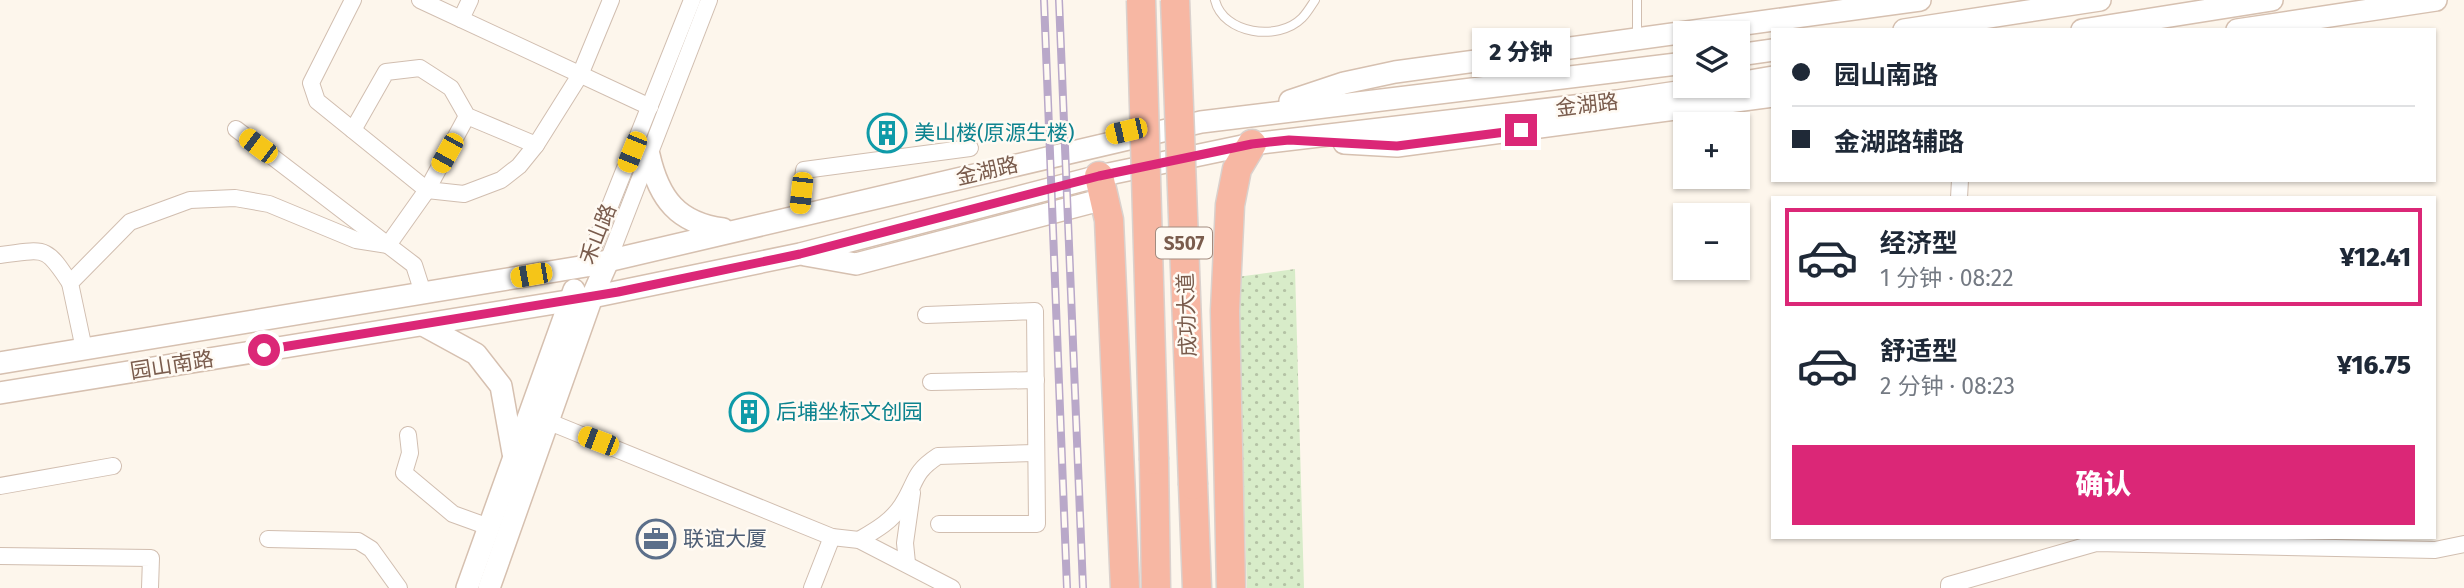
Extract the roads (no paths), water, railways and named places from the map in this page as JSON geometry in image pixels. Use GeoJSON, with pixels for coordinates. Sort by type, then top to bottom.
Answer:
{"type":"FeatureCollection","features":[{"type":"Feature","properties":{"kind":"highway","name":"成功大道"},"geometry":{"type":"LineString","coordinates":[[1141,0],[1156,588]]}},
{"type":"Feature","properties":{"kind":"highway","name":"成功大道"},"geometry":{"type":"LineString","coordinates":[[1175,0],[1197,588]]}},
{"type":"Feature","properties":{"kind":"highway"},"geometry":{"type":"LineString","coordinates":[[1231,588],[1225,298],[1230,205],[1237,169],[1252,144]]}},
{"type":"Feature","properties":{"kind":"highway"},"geometry":{"type":"LineString","coordinates":[[1102,188],[1109,220],[1125,588]]}},
{"type":"Feature","properties":{"kind":"main road"},"geometry":{"type":"LineString","coordinates":[[1256,113],[1344,83],[1395,72],[1920,0]]}},
{"type":"Feature","properties":{"kind":"main road"},"geometry":{"type":"LineString","coordinates":[[1915,28],[2007,11],[2099,0]]}},
{"type":"Feature","properties":{"kind":"main road"},"geometry":{"type":"LineString","coordinates":[[2095,28],[2272,0]]}},
{"type":"Feature","properties":{"kind":"main road"},"geometry":{"type":"LineString","coordinates":[[2250,28],[2436,0]]}},
{"type":"Feature","properties":{"kind":"main road"},"geometry":{"type":"LineString","coordinates":[[1637,39],[1637,71]]}},
{"type":"Feature","properties":{"kind":"main road"},"geometry":{"type":"LineString","coordinates":[[1750,53],[1771,50]]}},
{"type":"Feature","properties":{"kind":"main road","name":"金湖路"},"geometry":{"type":"LineString","coordinates":[[586,266],[1071,150],[1256,113],[1673,65]]}},
{"type":"Feature","properties":{"kind":"main road"},"geometry":{"type":"LineString","coordinates":[[1750,81],[1771,77]]}},
{"type":"Feature","properties":{"kind":"main road","name":"金湖路"},"geometry":{"type":"LineString","coordinates":[[592,297],[1102,188],[1252,144],[1673,93]]}},
{"type":"Feature","properties":{"kind":"main road"},"geometry":{"type":"LineString","coordinates":[[1289,140],[1397,146],[1771,96]]}},
{"type":"Feature","properties":{"kind":"main road"},"geometry":{"type":"LineString","coordinates":[[649,155],[653,176],[670,204],[697,226],[735,231]]}},
{"type":"Feature","properties":{"kind":"main road","name":"禾山路"},"geometry":{"type":"LineString","coordinates":[[489,588],[592,297],[608,261]]}},
{"type":"Feature","properties":{"kind":"main road","name":"园山南路"},"geometry":{"type":"LineString","coordinates":[[0,363],[586,266]]}},
{"type":"Feature","properties":{"kind":"main road","name":"禾山路"},"geometry":{"type":"LineString","coordinates":[[467,588],[568,302],[586,266]]}},
{"type":"Feature","properties":{"kind":"main road","name":"园山南路"},"geometry":{"type":"LineString","coordinates":[[0,393],[592,297]]}},
{"type":"Feature","properties":{"kind":"main road"},"geometry":{"type":"LineString","coordinates":[[423,325],[476,355],[500,386],[514,456]]}},
{"type":"Feature","properties":{"kind":"street"},"geometry":{"type":"LineString","coordinates":[[353,0],[311,83],[317,101],[427,190],[464,194],[500,180],[519,166],[536,145],[580,75],[611,0]]}},
{"type":"Feature","properties":{"kind":"street"},"geometry":{"type":"LineString","coordinates":[[420,0],[649,107]]}},
{"type":"Feature","properties":{"kind":"street"},"geometry":{"type":"LineString","coordinates":[[461,19],[470,0]]}},
{"type":"Feature","properties":{"kind":"street","name":"禾山路"},"geometry":{"type":"LineString","coordinates":[[586,266],[692,0]]}},
{"type":"Feature","properties":{"kind":"street","name":"禾山路"},"geometry":{"type":"LineString","coordinates":[[608,261],[709,0]]}},
{"type":"Feature","properties":{"kind":"street"},"geometry":{"type":"LineString","coordinates":[[353,130],[386,72],[420,68],[451,88],[467,116],[536,145]]}},
{"type":"Feature","properties":{"kind":"street"},"geometry":{"type":"LineString","coordinates":[[388,245],[427,190],[467,116]]}},
{"type":"Feature","properties":{"kind":"street"},"geometry":{"type":"LineString","coordinates":[[236,129],[414,265],[423,293]]}},
{"type":"Feature","properties":{"kind":"street"},"geometry":{"type":"LineString","coordinates":[[799,216],[804,170],[970,148]]}},
{"type":"Feature","properties":{"kind":"street"},"geometry":{"type":"LineString","coordinates":[[70,283],[130,222],[190,200],[235,198],[269,204],[356,240],[388,245]]}},
{"type":"Feature","properties":{"kind":"street"},"geometry":{"type":"LineString","coordinates":[[0,255],[42,251],[53,258],[70,283],[84,349]]}},
{"type":"Feature","properties":{"kind":"street"},"geometry":{"type":"LineString","coordinates":[[926,316],[1035,312],[1037,524],[939,524]]}},
{"type":"Feature","properties":{"kind":"street"},"geometry":{"type":"LineString","coordinates":[[932,382],[1036,380]]}},
{"type":"Feature","properties":{"kind":"street"},"geometry":{"type":"LineString","coordinates":[[547,421],[832,537],[859,540],[952,588]]}},
{"type":"Feature","properties":{"kind":"street"},"geometry":{"type":"LineString","coordinates":[[408,435],[410,453],[404,473],[453,514],[489,527]]}},
{"type":"Feature","properties":{"kind":"street"},"geometry":{"type":"LineString","coordinates":[[859,540],[891,518],[904,502],[912,480],[938,456],[1035,453]]}},
{"type":"Feature","properties":{"kind":"street"},"geometry":{"type":"LineString","coordinates":[[0,486],[113,466]]}},
{"type":"Feature","properties":{"kind":"street"},"geometry":{"type":"LineString","coordinates":[[907,563],[905,543],[912,480]]}},
{"type":"Feature","properties":{"kind":"street"},"geometry":{"type":"LineString","coordinates":[[812,588],[832,537]]}},
{"type":"Feature","properties":{"kind":"street"},"geometry":{"type":"LineString","coordinates":[[268,539],[358,541],[371,550],[399,588]]}},
{"type":"Feature","properties":{"kind":"street"},"geometry":{"type":"LineString","coordinates":[[1949,587],[2096,543],[2435,550],[2464,544]]}},
{"type":"Feature","properties":{"kind":"street"},"geometry":{"type":"LineString","coordinates":[[0,556],[152,558],[150,588]]}},
{"type":"Feature","properties":{"kind":"lane"},"geometry":{"type":"LineString","coordinates":[[1215,0],[1218,13],[1236,28],[1270,32],[1300,20],[1315,0]]}},
{"type":"Feature","properties":{"kind":"lane"},"geometry":{"type":"LineString","coordinates":[[1637,0],[1637,39]]}},
{"type":"Feature","properties":{"kind":"railway"},"geometry":{"type":"LineString","coordinates":[[1044,0],[1067,588]]}},
{"type":"Feature","properties":{"kind":"railway"},"geometry":{"type":"LineString","coordinates":[[1059,0],[1083,588]]}},
{"type":"Feature","properties":{"kind":"place","name":"美山楼(原源生楼)"},"geometry":{"type":"Point","coordinates":[887,133]}},
{"type":"Feature","properties":{"kind":"place","name":"后埔坐标文创园"},"geometry":{"type":"Point","coordinates":[749,412]}},
{"type":"Feature","properties":{"kind":"place","name":"联谊大厦"},"geometry":{"type":"Point","coordinates":[656,539]}}]}
